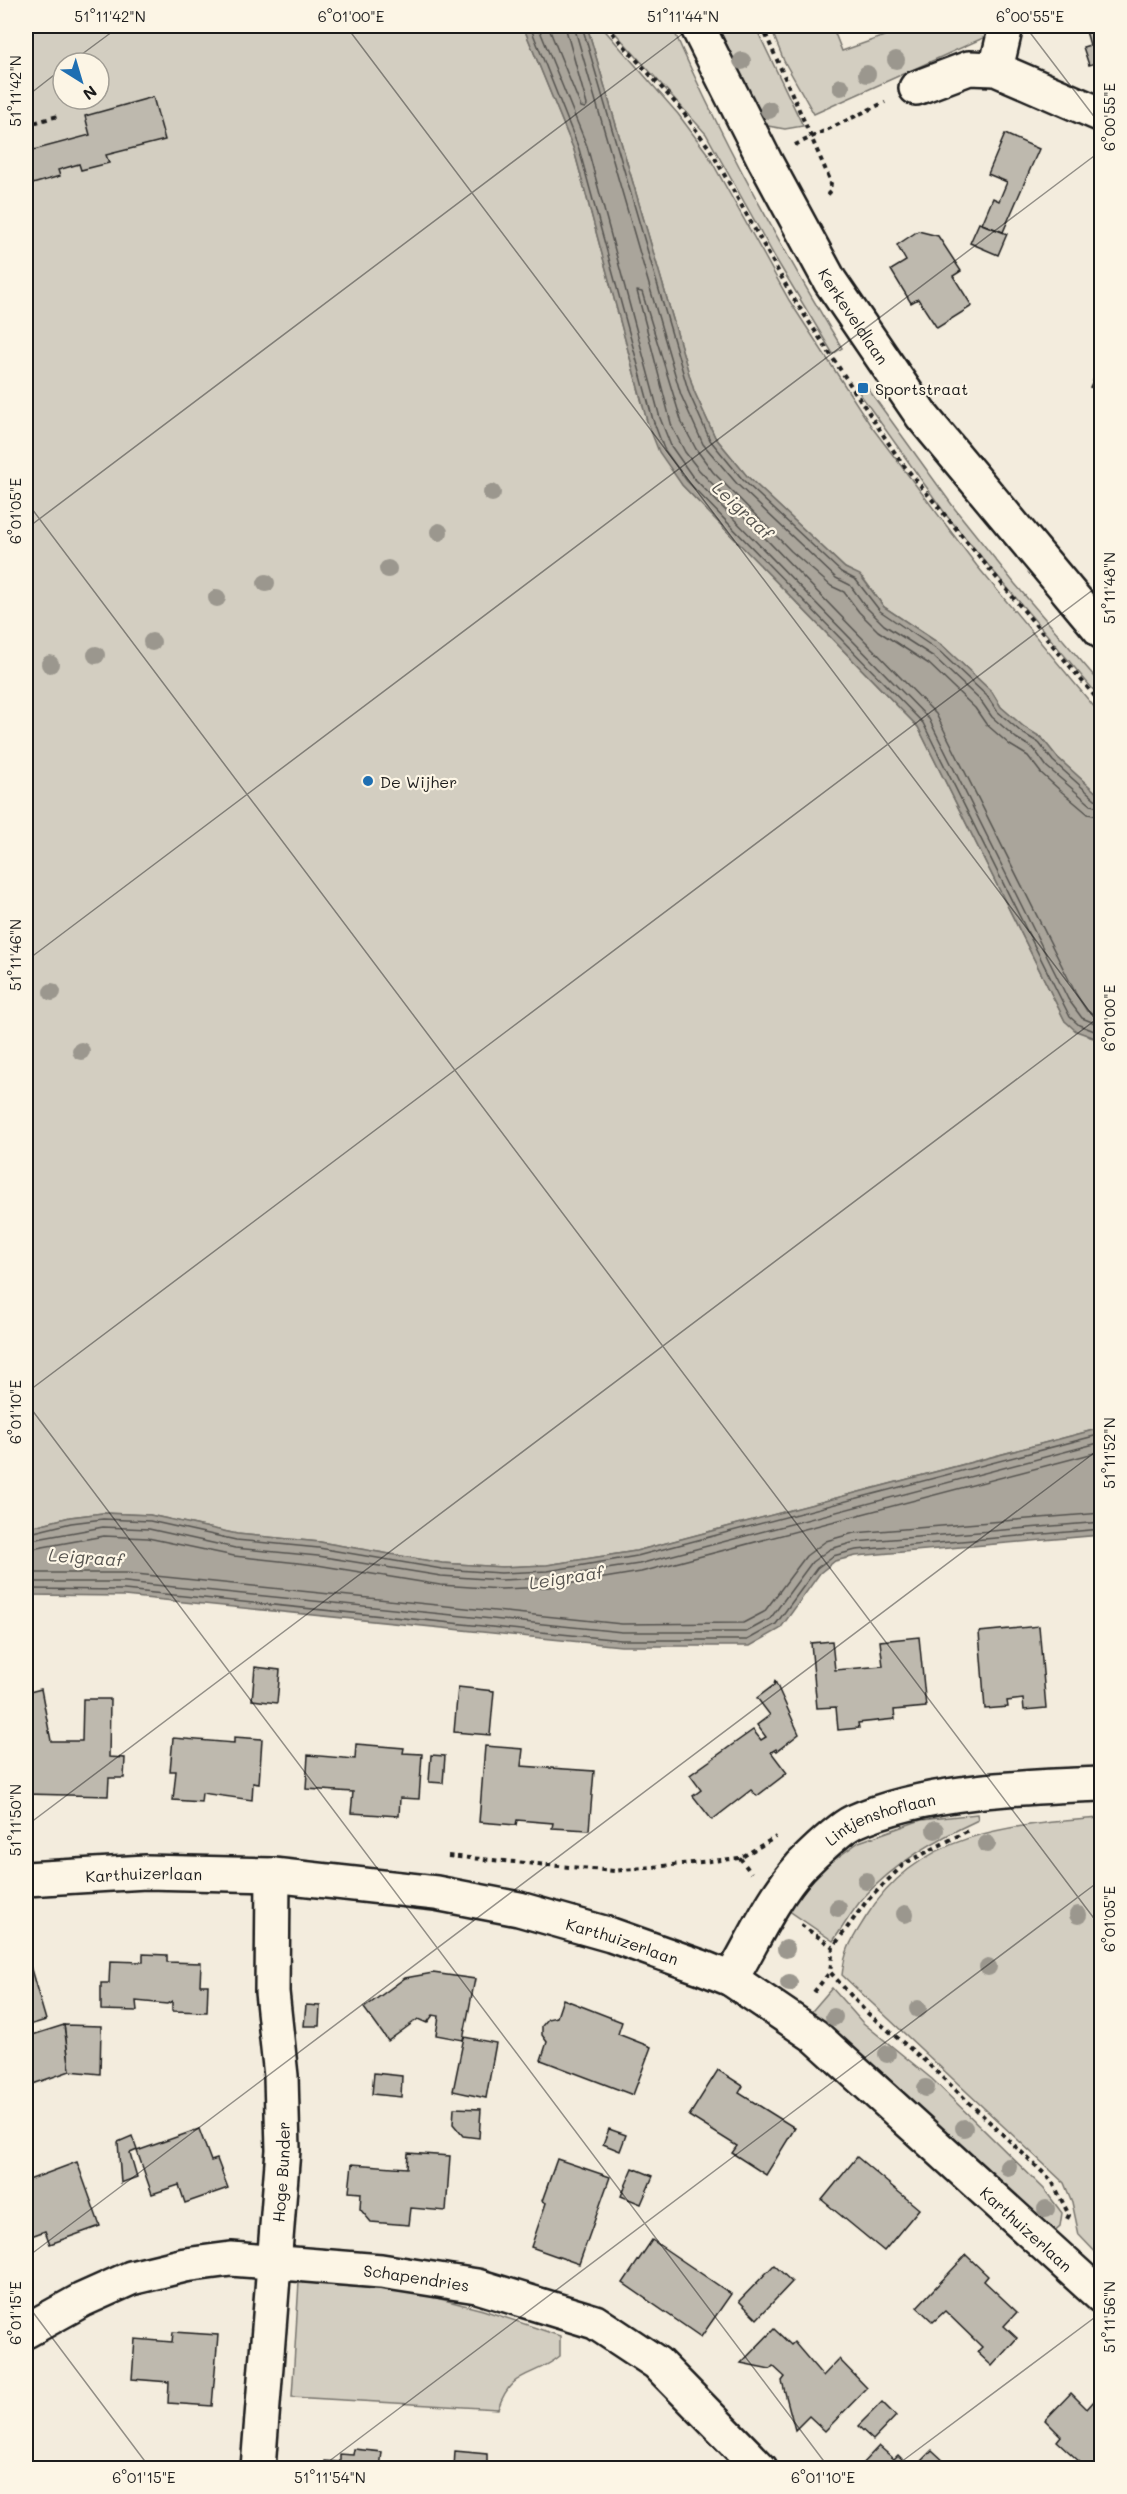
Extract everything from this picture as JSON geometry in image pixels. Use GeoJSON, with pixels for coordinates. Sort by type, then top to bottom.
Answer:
{"type":"FeatureCollection","features":[{"type":"Feature","properties":{"kind":"street","name":"Kerkeveldlaan"},"geometry":{"type":"LineString","coordinates":[[697,26],[765,162],[830,281],[922,416],[1101,632]]}},
{"type":"Feature","properties":{"kind":"street"},"geometry":{"type":"LineString","coordinates":[[996,69],[1006,26]]}},
{"type":"Feature","properties":{"kind":"street"},"geometry":{"type":"LineString","coordinates":[[916,88],[969,68],[996,69],[1101,115]]}},
{"type":"Feature","properties":{"kind":"street","name":"Lintjenshoflaan"},"geometry":{"type":"LineString","coordinates":[[731,1979],[774,1906],[801,1867],[852,1822],[918,1800],[1044,1786],[1101,1784]]}},
{"type":"Feature","properties":{"kind":"street","name":"Karthuizerlaan"},"geometry":{"type":"LineString","coordinates":[[26,1879],[146,1872],[273,1875],[436,1893],[519,1909],[611,1935],[731,1979],[815,2036],[1101,2297]]}},
{"type":"Feature","properties":{"kind":"street","name":"Hoge Bunder"},"geometry":{"type":"LineString","coordinates":[[258,2469],[283,2150],[281,2076],[272,1992],[273,1875]]}},
{"type":"Feature","properties":{"kind":"street","name":"Schapendries"},"geometry":{"type":"LineString","coordinates":[[26,2331],[82,2300],[131,2278],[185,2265],[231,2259],[381,2271],[477,2286],[595,2322],[657,2363],[760,2469]]}},
{"type":"Feature","properties":{"kind":"path"},"geometry":{"type":"LineString","coordinates":[[762,26],[831,182],[830,192],[794,215]]}},
{"type":"Feature","properties":{"kind":"path"},"geometry":{"type":"LineString","coordinates":[[765,162],[812,136],[916,88]]}},
{"type":"Feature","properties":{"kind":"path"},"geometry":{"type":"LineString","coordinates":[[26,125],[58,116]]}},
{"type":"Feature","properties":{"kind":"path"},"geometry":{"type":"LineString","coordinates":[[973,1828],[904,1864],[866,1902],[832,1947],[830,1972],[865,2011],[924,2060],[1052,2181],[1069,2215],[1054,2253]]}},
{"type":"Feature","properties":{"kind":"path"},"geometry":{"type":"LineString","coordinates":[[440,1856],[614,1870],[740,1858],[786,1830]]}},
{"type":"Feature","properties":{"kind":"shaded area","name":"De Wijher"},"geometry":{"type":"Polygon","coordinates":[[[26,26],[523,26],[574,150],[647,421],[682,485],[918,727],[1065,1021],[1090,1037],[1101,1040],[1101,1428],[636,1551],[547,1565],[502,1567],[442,1563],[320,1542],[237,1534],[150,1515],[103,1513],[70,1517],[26,1528],[26,26]]]}},
{"type":"Feature","properties":{"kind":"shaded area"},"geometry":{"type":"Polygon","coordinates":[[[587,26],[601,26],[678,114],[707,153],[789,300],[871,426],[977,566],[1101,715],[1101,797],[1057,757],[1042,738],[1024,727],[1001,707],[992,692],[943,646],[884,607],[863,578],[845,568],[747,476],[715,437],[694,391],[587,26]]]}},
{"type":"Feature","properties":{"kind":"shaded area"},"geometry":{"type":"Polygon","coordinates":[[[609,26],[672,26],[751,190],[842,348],[833,354],[776,259],[706,134],[609,26]]]}},
{"type":"Feature","properties":{"kind":"shaded area"},"geometry":{"type":"Polygon","coordinates":[[[718,26],[755,26],[803,126],[785,129],[768,126],[758,112],[718,26]]]}},
{"type":"Feature","properties":{"kind":"shaded area"},"geometry":{"type":"Polygon","coordinates":[[[770,26],[832,26],[842,51],[912,26],[993,26],[992,34],[814,114],[784,61],[770,26]]]}},
{"type":"Feature","properties":{"kind":"shaded area"},"geometry":{"type":"Polygon","coordinates":[[[866,386],[955,509],[1015,584],[1101,684],[1101,699],[947,516],[858,391],[866,386]]]}},
{"type":"Feature","properties":{"kind":"shaded area"},"geometry":{"type":"Polygon","coordinates":[[[977,1814],[978,1820],[931,1844],[902,1863],[875,1885],[851,1914],[833,1941],[788,1910],[823,1868],[859,1842],[921,1820],[977,1814]]]}},
{"type":"Feature","properties":{"kind":"shaded area"},"geometry":{"type":"Polygon","coordinates":[[[1102,1818],[1101,2258],[1079,2235],[1072,2202],[1064,2183],[842,1975],[847,1951],[866,1917],[888,1888],[912,1866],[940,1850],[969,1838],[1033,1824],[1102,1818]]]}},
{"type":"Feature","properties":{"kind":"shaded area"},"geometry":{"type":"Polygon","coordinates":[[[832,1988],[862,2022],[932,2079],[1044,2189],[1062,2213],[1060,2226],[1052,2233],[885,2075],[806,2018],[832,1988]]]}},
{"type":"Feature","properties":{"kind":"shaded area"},"geometry":{"type":"Polygon","coordinates":[[[299,2282],[413,2292],[483,2310],[560,2336],[560,2356],[516,2380],[498,2409],[292,2397],[299,2282]]]}},
{"type":"Feature","properties":{"kind":"water","name":"Leigraaf"},"geometry":{"type":"Polygon","coordinates":[[[523,26],[587,26],[694,391],[715,437],[747,476],[845,568],[860,575],[884,607],[943,646],[992,692],[1001,707],[1024,727],[1042,738],[1057,757],[1101,797],[1101,1040],[1076,1031],[1065,1021],[918,727],[682,485],[659,452],[647,421],[574,150],[523,26]]]}},
{"type":"Feature","properties":{"kind":"water","name":"Leigraaf"},"geometry":{"type":"Polygon","coordinates":[[[1101,1428],[1101,1535],[856,1556],[835,1561],[820,1573],[780,1629],[750,1646],[621,1646],[124,1596],[26,1595],[26,1528],[70,1517],[103,1513],[150,1515],[237,1534],[320,1542],[442,1563],[502,1567],[547,1565],[636,1551],[1101,1428]]]}},
{"type":"Feature","properties":{"kind":"building"},"geometry":{"type":"Polygon","coordinates":[[[1102,26],[1102,61],[1089,65],[1083,47],[1090,45],[1086,31],[1079,32],[1102,26]]]}},
{"type":"Feature","properties":{"kind":"building"},"geometry":{"type":"Polygon","coordinates":[[[153,97],[165,140],[106,155],[109,163],[81,170],[79,164],[58,170],[60,176],[26,186],[26,152],[90,135],[85,116],[111,111],[111,109],[153,97]]]}},
{"type":"Feature","properties":{"kind":"building"},"geometry":{"type":"Polygon","coordinates":[[[1005,134],[1039,149],[1003,232],[982,224],[993,198],[999,201],[1007,182],[988,174],[1005,134]]]}},
{"type":"Feature","properties":{"kind":"building"},"geometry":{"type":"Polygon","coordinates":[[[979,223],[1007,234],[998,255],[970,243],[979,223]]]}},
{"type":"Feature","properties":{"kind":"building"},"geometry":{"type":"Polygon","coordinates":[[[918,231],[938,236],[961,271],[953,276],[972,306],[937,328],[918,299],[911,303],[891,270],[906,261],[897,245],[918,231]]]}},
{"type":"Feature","properties":{"kind":"building"},"geometry":{"type":"Polygon","coordinates":[[[1102,362],[1102,391],[1090,387],[1102,362]]]}},
{"type":"Feature","properties":{"kind":"building"},"geometry":{"type":"Polygon","coordinates":[[[1039,1626],[1046,1708],[1024,1710],[1023,1699],[1007,1701],[1008,1707],[985,1709],[979,1632],[1039,1626]]]}},
{"type":"Feature","properties":{"kind":"building"},"geometry":{"type":"Polygon","coordinates":[[[919,1637],[926,1707],[894,1710],[895,1719],[858,1723],[859,1728],[838,1730],[836,1707],[817,1708],[811,1643],[832,1641],[835,1670],[883,1666],[880,1641],[919,1637]]]}},
{"type":"Feature","properties":{"kind":"building"},"geometry":{"type":"Polygon","coordinates":[[[255,1667],[280,1670],[277,1703],[252,1700],[255,1667]]]}},
{"type":"Feature","properties":{"kind":"building"},"geometry":{"type":"Polygon","coordinates":[[[775,1681],[799,1734],[777,1751],[776,1749],[771,1752],[787,1773],[757,1796],[751,1790],[712,1820],[693,1796],[701,1790],[690,1775],[753,1730],[761,1740],[766,1737],[757,1725],[770,1715],[757,1698],[774,1685],[775,1681]]]}},
{"type":"Feature","properties":{"kind":"building"},"geometry":{"type":"Polygon","coordinates":[[[458,1687],[494,1691],[490,1735],[454,1732],[458,1687]]]}},
{"type":"Feature","properties":{"kind":"building"},"geometry":{"type":"Polygon","coordinates":[[[41,1689],[51,1741],[82,1741],[83,1699],[110,1699],[109,1757],[125,1758],[124,1778],[109,1778],[108,1796],[26,1794],[26,1693],[41,1689]]]}},
{"type":"Feature","properties":{"kind":"building"},"geometry":{"type":"Polygon","coordinates":[[[234,1737],[262,1739],[259,1784],[253,1783],[252,1800],[202,1793],[201,1802],[173,1800],[176,1771],[170,1771],[173,1738],[234,1743],[234,1737]]]}},
{"type":"Feature","properties":{"kind":"building"},"geometry":{"type":"Polygon","coordinates":[[[356,1744],[404,1748],[403,1753],[422,1754],[419,1799],[400,1798],[399,1816],[351,1813],[353,1792],[306,1789],[308,1755],[355,1759],[356,1744]]]}},
{"type":"Feature","properties":{"kind":"building"},"geometry":{"type":"Polygon","coordinates":[[[485,1746],[523,1749],[521,1766],[594,1771],[589,1830],[552,1828],[553,1823],[517,1820],[516,1825],[479,1822],[485,1746]]]}},
{"type":"Feature","properties":{"kind":"building"},"geometry":{"type":"Polygon","coordinates":[[[431,1755],[445,1756],[443,1783],[429,1782],[431,1755]]]}},
{"type":"Feature","properties":{"kind":"building"},"geometry":{"type":"Polygon","coordinates":[[[143,1954],[167,1955],[167,1962],[201,1963],[200,1985],[208,1985],[207,2012],[172,2011],[172,2001],[167,2004],[136,2001],[137,2011],[101,2010],[101,1983],[109,1983],[110,1961],[143,1962],[143,1954]]]}},
{"type":"Feature","properties":{"kind":"building"},"geometry":{"type":"Polygon","coordinates":[[[28,1959],[46,2020],[26,2026],[26,1960],[28,1959]]]}},
{"type":"Feature","properties":{"kind":"building"},"geometry":{"type":"Polygon","coordinates":[[[433,1973],[475,1979],[463,2040],[436,2035],[439,2016],[433,2015],[427,2023],[418,2019],[388,2041],[364,2008],[405,1978],[433,1973]]]}},
{"type":"Feature","properties":{"kind":"building"},"geometry":{"type":"Polygon","coordinates":[[[563,1999],[622,2022],[618,2034],[651,2047],[633,2095],[541,2060],[547,2042],[542,2035],[542,2026],[548,2019],[557,2017],[563,1999]]]}},
{"type":"Feature","properties":{"kind":"building"},"geometry":{"type":"Polygon","coordinates":[[[306,2005],[320,2006],[319,2026],[304,2026],[306,2005]]]}},
{"type":"Feature","properties":{"kind":"building"},"geometry":{"type":"Polygon","coordinates":[[[64,2025],[101,2026],[100,2074],[70,2071],[64,2025]]]}},
{"type":"Feature","properties":{"kind":"building"},"geometry":{"type":"Polygon","coordinates":[[[64,2025],[70,2071],[33,2084],[26,2061],[26,2037],[64,2025]]]}},
{"type":"Feature","properties":{"kind":"building"},"geometry":{"type":"Polygon","coordinates":[[[464,2037],[496,2043],[486,2098],[453,2091],[464,2037]]]}},
{"type":"Feature","properties":{"kind":"building"},"geometry":{"type":"Polygon","coordinates":[[[718,2070],[743,2086],[739,2093],[795,2128],[766,2175],[732,2153],[737,2146],[689,2116],[718,2070]]]}},
{"type":"Feature","properties":{"kind":"building"},"geometry":{"type":"Polygon","coordinates":[[[374,2073],[402,2076],[401,2097],[372,2094],[374,2073]]]}},
{"type":"Feature","properties":{"kind":"building"},"geometry":{"type":"Polygon","coordinates":[[[454,2108],[481,2109],[479,2138],[463,2136],[453,2124],[454,2108]]]}},
{"type":"Feature","properties":{"kind":"building"},"geometry":{"type":"Polygon","coordinates":[[[199,2129],[211,2161],[217,2159],[228,2188],[185,2203],[179,2185],[152,2194],[137,2151],[199,2129]]]}},
{"type":"Feature","properties":{"kind":"building"},"geometry":{"type":"Polygon","coordinates":[[[609,2129],[626,2135],[620,2151],[603,2144],[609,2129]]]}},
{"type":"Feature","properties":{"kind":"building"},"geometry":{"type":"Polygon","coordinates":[[[132,2136],[137,2150],[130,2153],[137,2177],[121,2183],[118,2142],[132,2136]]]}},
{"type":"Feature","properties":{"kind":"building"},"geometry":{"type":"Polygon","coordinates":[[[408,2153],[450,2156],[446,2211],[411,2208],[409,2225],[371,2222],[360,2209],[361,2193],[349,2192],[352,2164],[407,2168],[408,2153]]]}},
{"type":"Feature","properties":{"kind":"building"},"geometry":{"type":"Polygon","coordinates":[[[857,2157],[919,2209],[884,2251],[822,2200],[857,2157]]]}},
{"type":"Feature","properties":{"kind":"building"},"geometry":{"type":"Polygon","coordinates":[[[557,2159],[610,2177],[579,2264],[531,2247],[546,2203],[542,2201],[557,2159]]]}},
{"type":"Feature","properties":{"kind":"building"},"geometry":{"type":"Polygon","coordinates":[[[77,2162],[100,2226],[50,2244],[45,2231],[26,2238],[26,2181],[77,2162]]]}},
{"type":"Feature","properties":{"kind":"building"},"geometry":{"type":"Polygon","coordinates":[[[633,2168],[653,2176],[641,2204],[621,2196],[633,2168]]]}},
{"type":"Feature","properties":{"kind":"building"},"geometry":{"type":"Polygon","coordinates":[[[652,2240],[731,2294],[701,2337],[623,2283],[652,2240]]]}},
{"type":"Feature","properties":{"kind":"building"},"geometry":{"type":"Polygon","coordinates":[[[966,2255],[988,2276],[984,2281],[1017,2312],[1004,2326],[1017,2338],[992,2366],[977,2352],[982,2347],[945,2311],[933,2322],[917,2307],[966,2255]]]}},
{"type":"Feature","properties":{"kind":"building"},"geometry":{"type":"Polygon","coordinates":[[[774,2265],[792,2282],[757,2319],[739,2301],[774,2265]]]}},
{"type":"Feature","properties":{"kind":"building"},"geometry":{"type":"Polygon","coordinates":[[[774,2329],[791,2345],[794,2342],[823,2376],[839,2359],[867,2388],[825,2431],[809,2416],[795,2430],[782,2381],[785,2377],[773,2366],[770,2369],[741,2363],[774,2329]]]}},
{"type":"Feature","properties":{"kind":"building"},"geometry":{"type":"Polygon","coordinates":[[[173,2332],[218,2335],[212,2406],[168,2403],[169,2382],[132,2379],[135,2339],[172,2342],[173,2332]]]}},
{"type":"Feature","properties":{"kind":"building"},"geometry":{"type":"Polygon","coordinates":[[[1071,2393],[1087,2409],[1094,2401],[1102,2408],[1102,2468],[1078,2468],[1082,2464],[1057,2441],[1061,2436],[1045,2420],[1071,2393]]]}},
{"type":"Feature","properties":{"kind":"building"},"geometry":{"type":"Polygon","coordinates":[[[882,2402],[896,2416],[873,2440],[858,2426],[882,2402]]]}},
{"type":"Feature","properties":{"kind":"building"},"geometry":{"type":"Polygon","coordinates":[[[879,2446],[894,2459],[898,2455],[911,2468],[858,2468],[879,2446]]]}},
{"type":"Feature","properties":{"kind":"building"},"geometry":{"type":"Polygon","coordinates":[[[354,2449],[382,2452],[380,2468],[325,2468],[325,2461],[340,2462],[340,2454],[353,2455],[354,2449]]]}},
{"type":"Feature","properties":{"kind":"building"},"geometry":{"type":"Polygon","coordinates":[[[932,2450],[946,2463],[951,2468],[914,2468],[932,2450]]]}},
{"type":"Feature","properties":{"kind":"building"},"geometry":{"type":"Polygon","coordinates":[[[455,2451],[487,2454],[487,2468],[454,2468],[455,2451]]]}},
{"type":"Feature","properties":{"kind":"building"},"geometry":{"type":"Polygon","coordinates":[[[26,2461],[48,2462],[47,2468],[26,2468],[26,2461]]]}},
{"type":"Feature","properties":{"kind":"building"},"geometry":{"type":"Polygon","coordinates":[[[166,2463],[198,2466],[200,2468],[160,2468],[166,2463]]]}},
{"type":"Feature","properties":{"kind":"place","name":"Sportstraat"},"geometry":{"type":"Point","coordinates":[863,388]}},
{"type":"Feature","properties":{"kind":"place","name":"De Wijher"},"geometry":{"type":"Point","coordinates":[368,781]}}]}
